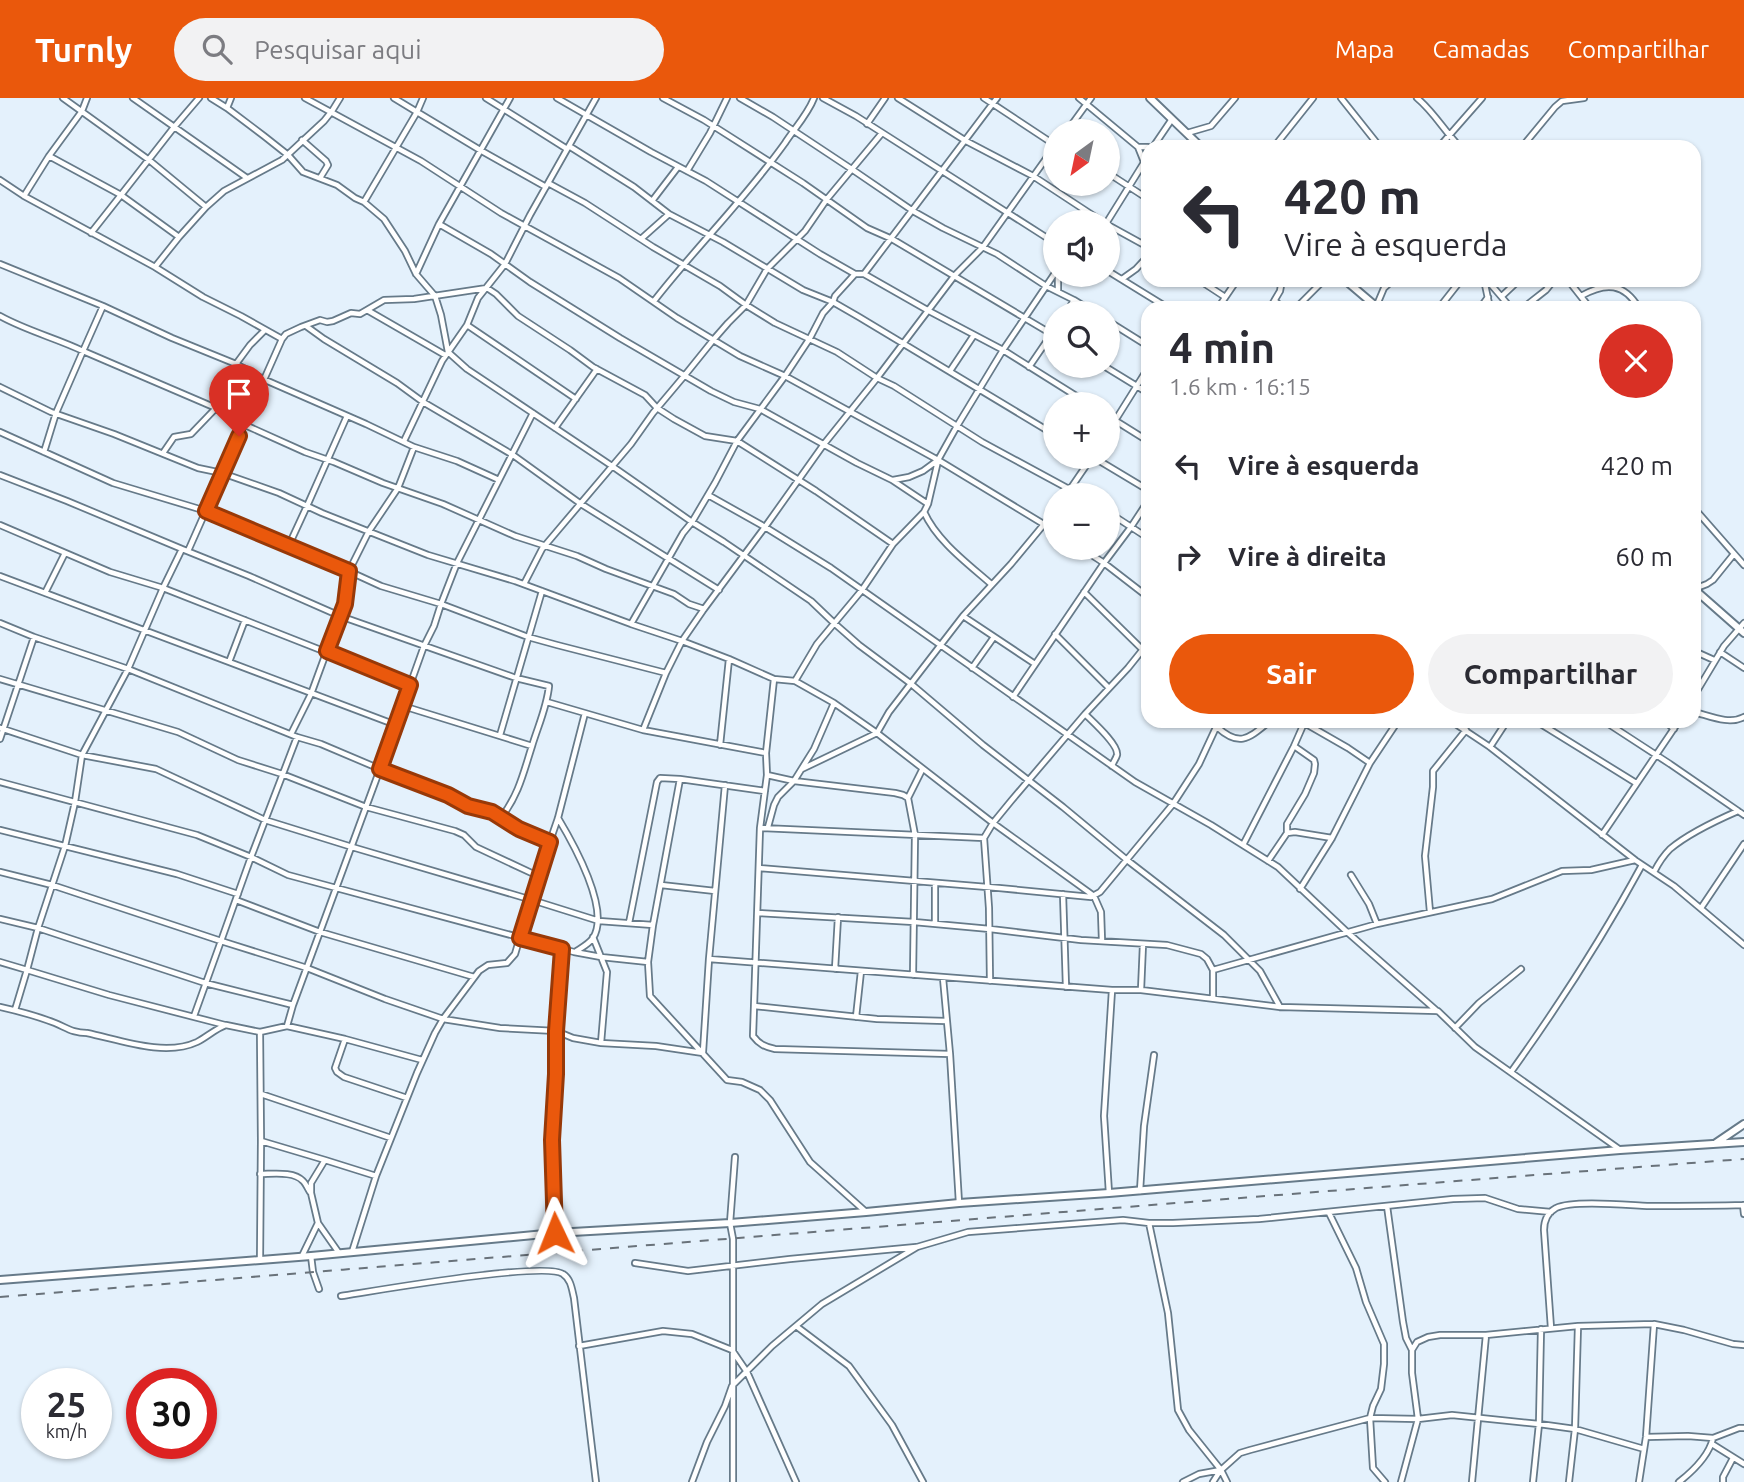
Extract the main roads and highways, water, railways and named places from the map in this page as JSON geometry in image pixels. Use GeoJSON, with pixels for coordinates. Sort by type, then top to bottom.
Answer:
{"type":"FeatureCollection","features":[{"type":"Feature","properties":{"kind":"railway"},"geometry":{"type":"LineString","coordinates":[[0,1297],[1744,1159]]}}]}
